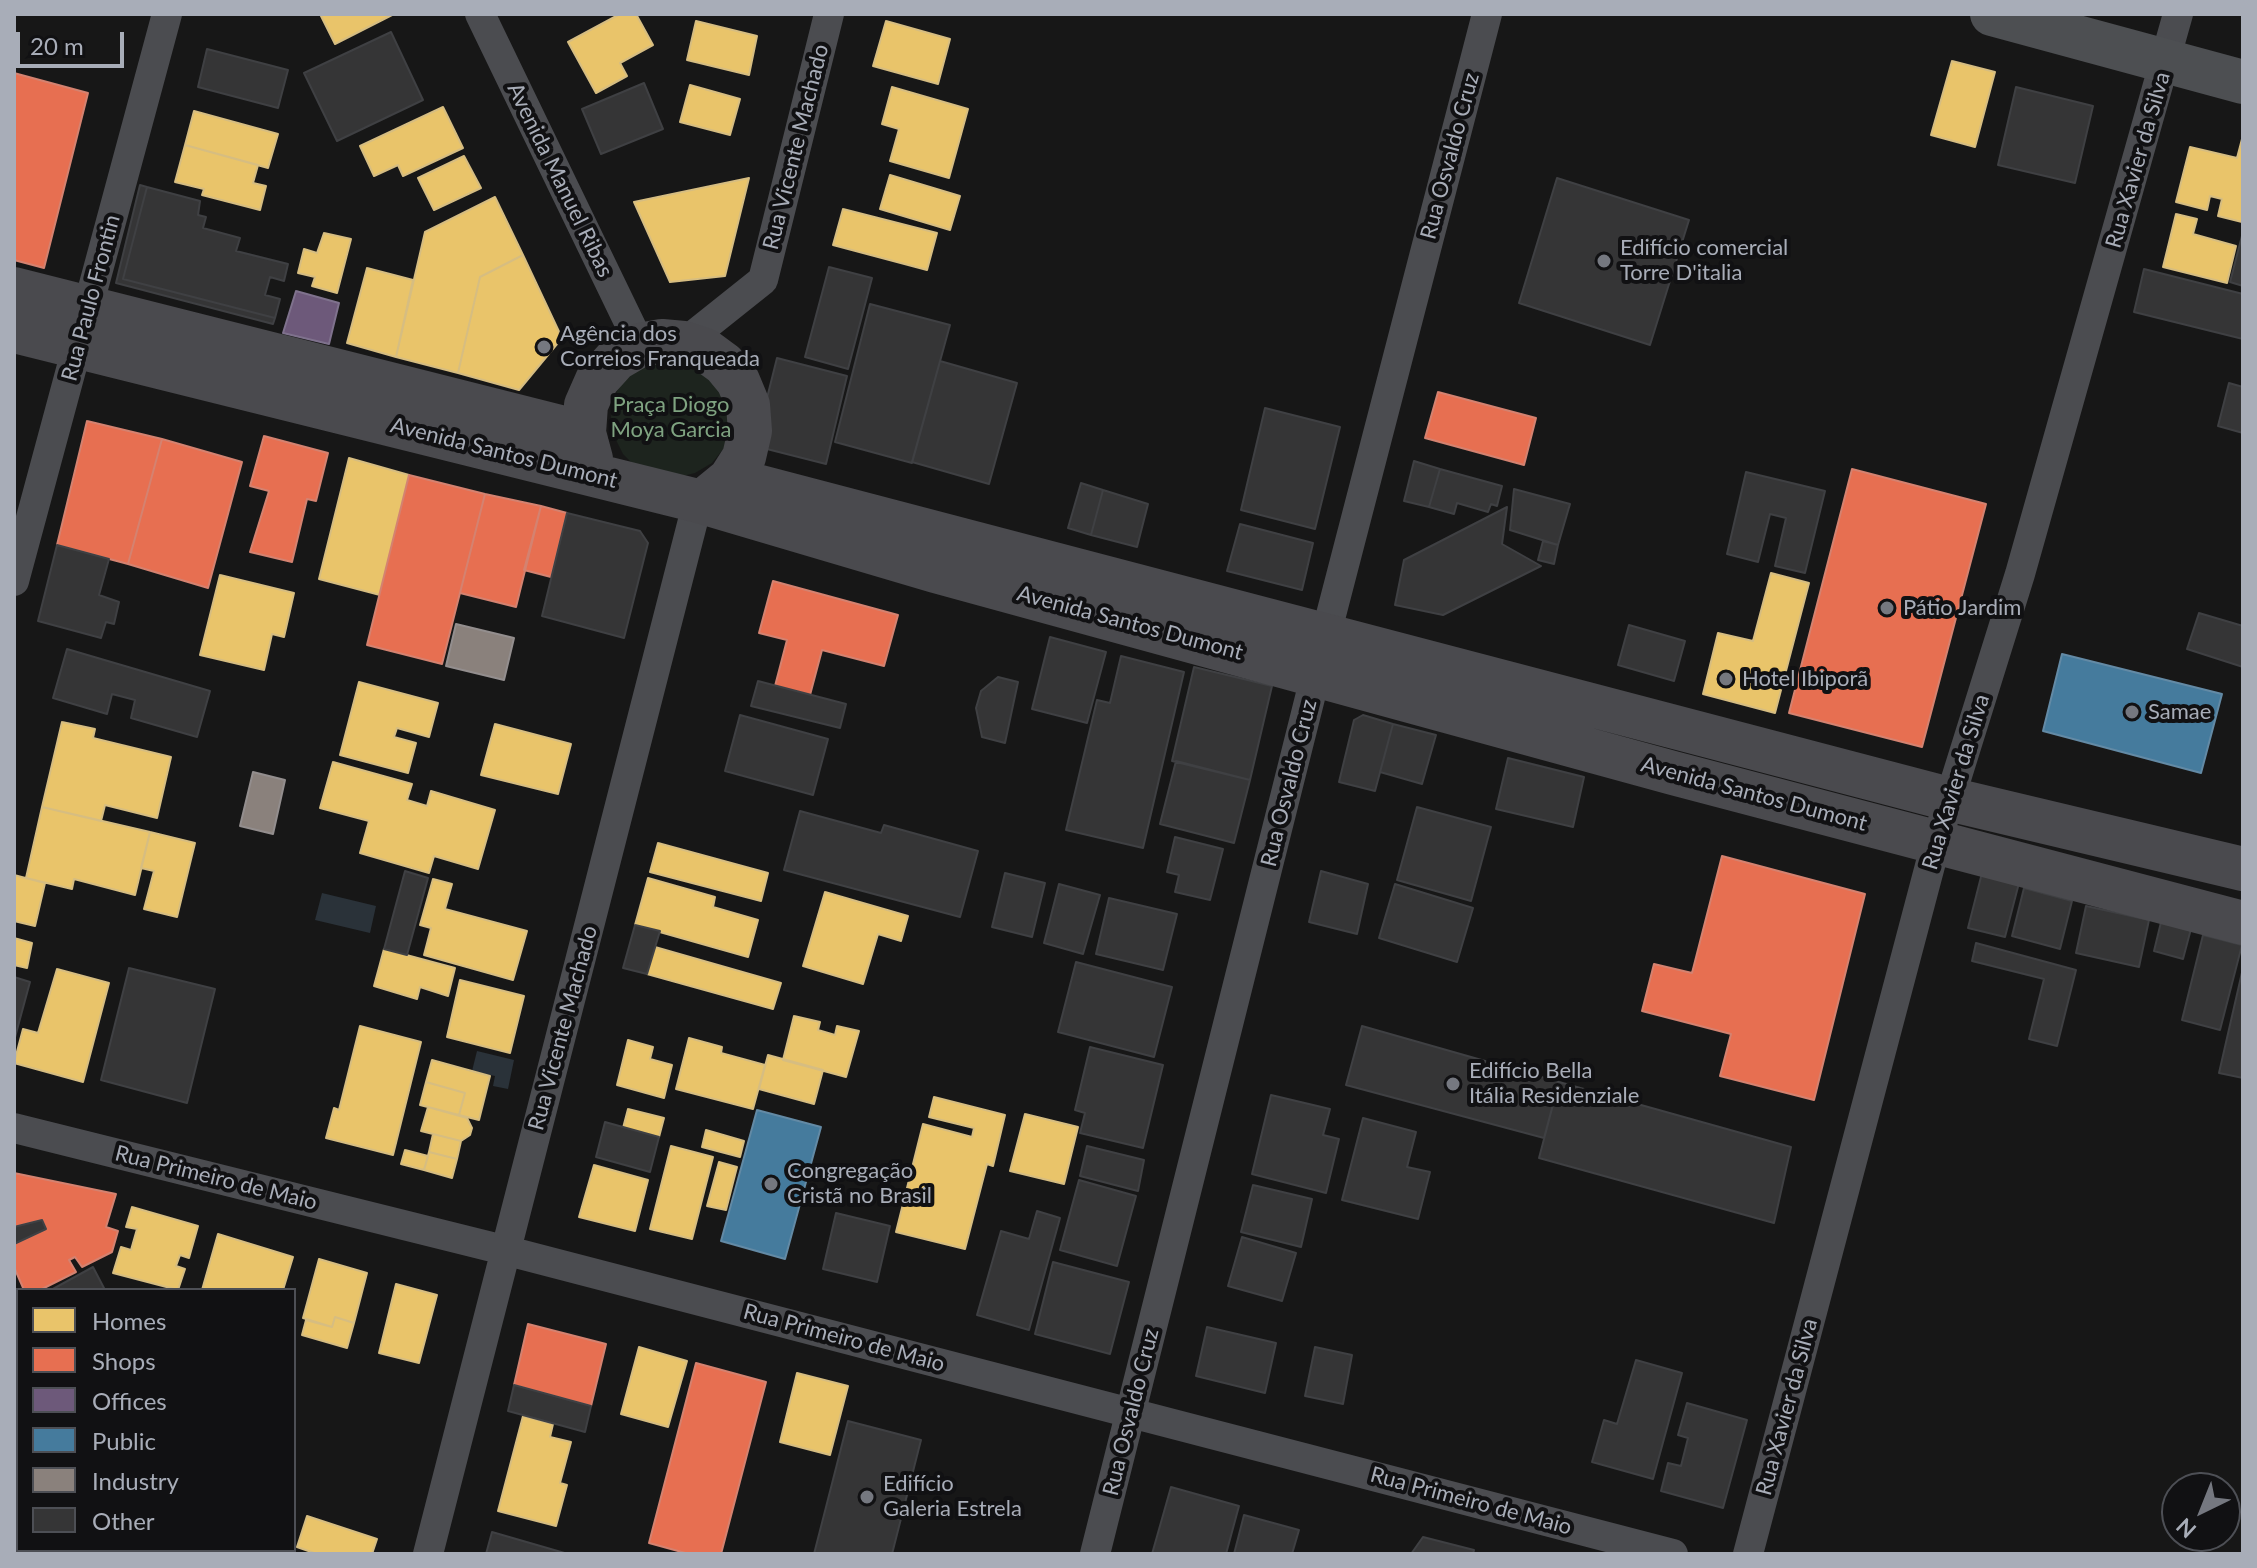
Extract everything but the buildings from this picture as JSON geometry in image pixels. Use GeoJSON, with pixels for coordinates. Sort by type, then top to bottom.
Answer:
{"type":"FeatureCollection","features":[{"type":"Feature","properties":{"kind":"main road"},"geometry":{"type":"LineString","coordinates":[[1992,14],[2243,82]]}},
{"type":"Feature","properties":{"kind":"main road","name":"Avenida Santos Dumont"},"geometry":{"type":"LineString","coordinates":[[14,289],[83,327],[600,477],[714,490],[1321,655],[1673,773],[2243,923]]}},
{"type":"Feature","properties":{"kind":"main road","name":"Avenida Santos Dumont"},"geometry":{"type":"LineString","coordinates":[[14,331],[83,327],[584,433]]}},
{"type":"Feature","properties":{"kind":"main road"},"geometry":{"type":"LineString","coordinates":[[600,477],[589,456],[584,433],[586,405],[597,380],[616,359],[640,345],[684,343],[705,350],[724,364],[738,381],[748,405],[750,431],[744,457],[714,490]]}},
{"type":"Feature","properties":{"kind":"main road","name":"Avenida Santos Dumont"},"geometry":{"type":"LineString","coordinates":[[1321,655],[1686,730],[1949,799],[2243,869]]}},
{"type":"Feature","properties":{"kind":"main road"},"geometry":{"type":"LineString","coordinates":[[1673,773],[1686,730]]}},
{"type":"Feature","properties":{"kind":"street","name":"Rua Paulo Frontin"},"geometry":{"type":"LineString","coordinates":[[14,581],[167,14]]}},
{"type":"Feature","properties":{"kind":"street","name":"Avenida Manuel Ribas"},"geometry":{"type":"LineString","coordinates":[[480,14],[640,345]]}},
{"type":"Feature","properties":{"kind":"street","name":"Rua Vicente Machado"},"geometry":{"type":"LineString","coordinates":[[684,343],[763,280],[829,14]]}},
{"type":"Feature","properties":{"kind":"street","name":"Rua Osvaldo Cruz"},"geometry":{"type":"LineString","coordinates":[[1095,1554],[1321,655],[1487,14]]}},
{"type":"Feature","properties":{"kind":"street","name":"Rua Xavier da Silva"},"geometry":{"type":"LineString","coordinates":[[1748,1554],[1936,843],[2020,574],[2178,14]]}},
{"type":"Feature","properties":{"kind":"street","name":"Rua Vicente Machado"},"geometry":{"type":"LineString","coordinates":[[428,1554],[504,1250],[714,490]]}},
{"type":"Feature","properties":{"kind":"street","name":"Rua Primeiro de Maio"},"geometry":{"type":"LineString","coordinates":[[14,1128],[504,1250],[1673,1554]]}},
{"type":"Feature","properties":{"kind":"green space","name":"Praça Diogo Moya Garcia"},"geometry":{"type":"Polygon","coordinates":[[[677,357],[725,390],[731,429],[724,448],[712,463],[695,473],[675,478],[637,468],[623,454],[614,436],[611,417],[614,397],[624,379],[639,366],[677,357]]]}},
{"type":"Feature","properties":{"kind":"shaded area"},"geometry":{"type":"Polygon","coordinates":[[[322,893],[376,906],[370,933],[315,920],[322,893]]]}},
{"type":"Feature","properties":{"kind":"shaded area"},"geometry":{"type":"Polygon","coordinates":[[[477,1051],[514,1060],[508,1089],[493,1086],[495,1076],[472,1071],[477,1051]]]}},
{"type":"Feature","properties":{"kind":"place","name":"Edifício comercial Torre D'italia"},"geometry":{"type":"Point","coordinates":[1604,261]}},
{"type":"Feature","properties":{"kind":"place","name":"Agência dos Correios Franqueada"},"geometry":{"type":"Point","coordinates":[544,347]}},
{"type":"Feature","properties":{"kind":"place","name":"Pátio Jardim"},"geometry":{"type":"Point","coordinates":[1887,608]}},
{"type":"Feature","properties":{"kind":"place","name":"Hotel Ibiporã"},"geometry":{"type":"Point","coordinates":[1726,679]}},
{"type":"Feature","properties":{"kind":"place","name":"Samae"},"geometry":{"type":"Point","coordinates":[2132,712]}},
{"type":"Feature","properties":{"kind":"place","name":"Edifício Bella Itália Residenziale"},"geometry":{"type":"Point","coordinates":[1453,1084]}},
{"type":"Feature","properties":{"kind":"place","name":"Congregação Cristã no Brasil"},"geometry":{"type":"Point","coordinates":[771,1184]}},
{"type":"Feature","properties":{"kind":"place","name":"Edifício Galeria Estrela"},"geometry":{"type":"Point","coordinates":[867,1497]}}]}
